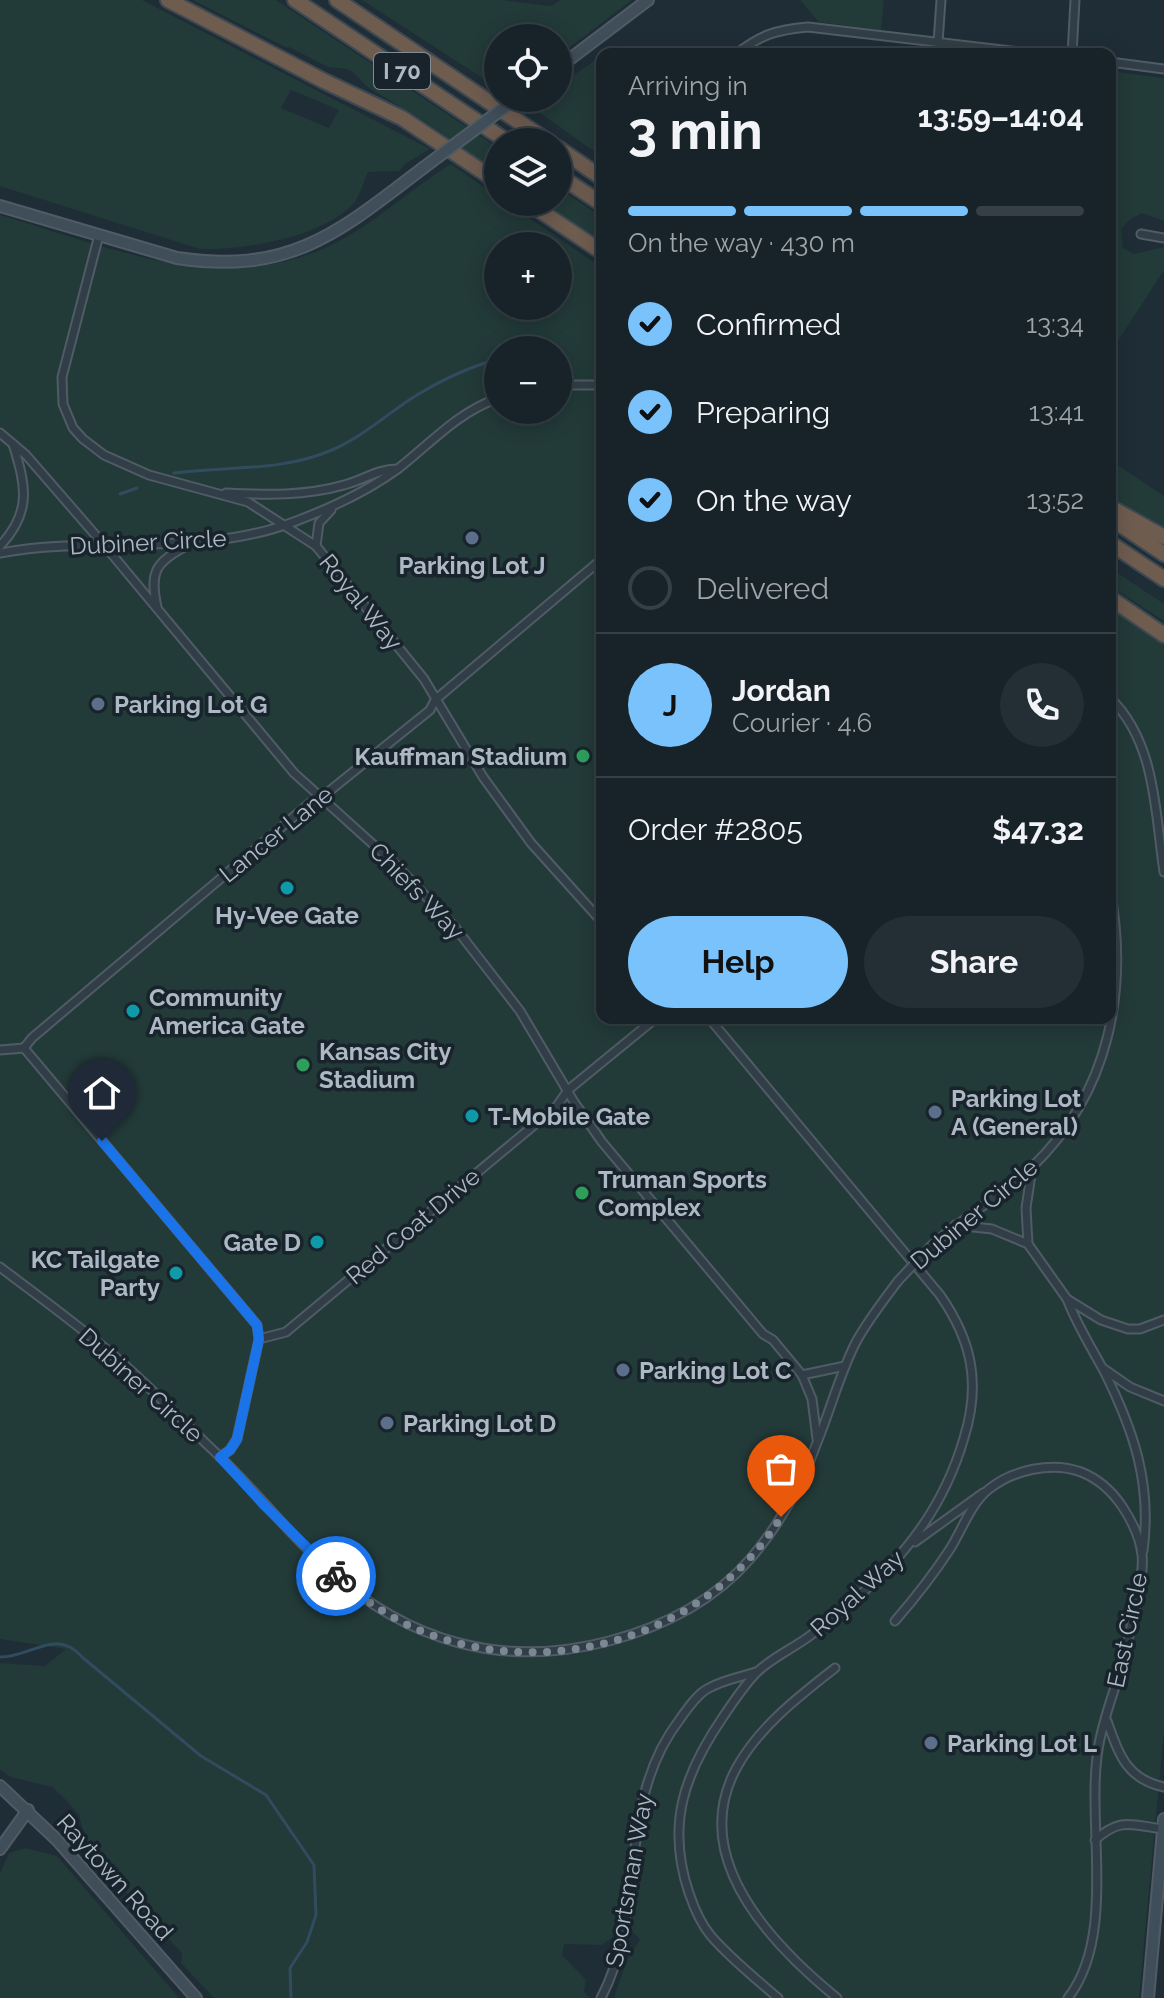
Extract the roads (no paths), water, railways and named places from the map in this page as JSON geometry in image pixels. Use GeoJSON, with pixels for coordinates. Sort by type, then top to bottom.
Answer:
{"type":"FeatureCollection","features":[{"type":"Feature","properties":{"kind":"highway"},"geometry":{"type":"LineString","coordinates":[[168,0],[402,118],[484,173]]}},
{"type":"Feature","properties":{"kind":"highway","name":"I 70"},"geometry":{"type":"LineString","coordinates":[[295,0],[487,128]]}},
{"type":"Feature","properties":{"kind":"highway","name":"I 70"},"geometry":{"type":"LineString","coordinates":[[337,0],[528,128]]}},
{"type":"Feature","properties":{"kind":"highway"},"geometry":{"type":"LineString","coordinates":[[572,158],[596,174]]}},
{"type":"Feature","properties":{"kind":"highway"},"geometry":{"type":"LineString","coordinates":[[572,184],[596,200]]}},
{"type":"Feature","properties":{"kind":"highway"},"geometry":{"type":"LineString","coordinates":[[548,216],[596,248]]}},
{"type":"Feature","properties":{"kind":"highway"},"geometry":{"type":"LineString","coordinates":[[1116,510],[1164,537]]}},
{"type":"Feature","properties":{"kind":"highway"},"geometry":{"type":"LineString","coordinates":[[1116,522],[1164,554]]}},
{"type":"Feature","properties":{"kind":"highway"},"geometry":{"type":"LineString","coordinates":[[1116,547],[1164,579]]}},
{"type":"Feature","properties":{"kind":"highway"},"geometry":{"type":"LineString","coordinates":[[1116,602],[1164,635]]}},
{"type":"Feature","properties":{"kind":"main road"},"geometry":{"type":"LineString","coordinates":[[572,57],[648,0]]}},
{"type":"Feature","properties":{"kind":"main road"},"geometry":{"type":"LineString","coordinates":[[0,206],[177,258],[207,263],[264,260],[291,253],[336,233],[498,112]]}},
{"type":"Feature","properties":{"kind":"main road","name":"Raytown Road"},"geometry":{"type":"LineString","coordinates":[[0,1786],[57,1840],[196,1998]]}},
{"type":"Feature","properties":{"kind":"main road"},"geometry":{"type":"LineString","coordinates":[[0,1849],[28,1810]]}},
{"type":"Feature","properties":{"kind":"main road"},"geometry":{"type":"LineString","coordinates":[[1148,1998],[1163,1824]]}},
{"type":"Feature","properties":{"kind":"street"},"geometry":{"type":"LineString","coordinates":[[938,43],[941,0]]}},
{"type":"Feature","properties":{"kind":"street"},"geometry":{"type":"LineString","coordinates":[[1072,48],[1075,0]]}},
{"type":"Feature","properties":{"kind":"street"},"geometry":{"type":"LineString","coordinates":[[745,48],[769,33],[808,27],[983,48]]}},
{"type":"Feature","properties":{"kind":"street"},"geometry":{"type":"LineString","coordinates":[[1116,63],[1164,69]]}},
{"type":"Feature","properties":{"kind":"street"},"geometry":{"type":"LineString","coordinates":[[1141,234],[1164,238]]}},
{"type":"Feature","properties":{"kind":"street","name":"Royal Way"},"geometry":{"type":"LineString","coordinates":[[99,235],[62,377],[61,391],[67,416],[83,439],[104,455],[149,475],[248,502],[316,546],[424,679],[483,777],[531,843],[596,915]]}},
{"type":"Feature","properties":{"kind":"street"},"geometry":{"type":"LineString","coordinates":[[572,385],[596,385]]}},
{"type":"Feature","properties":{"kind":"street","name":"Dubiner Circle"},"geometry":{"type":"LineString","coordinates":[[0,553],[55,546],[190,544],[253,535],[341,501],[397,469],[448,425],[484,405]]}},
{"type":"Feature","properties":{"kind":"street","name":"Chiefs Way"},"geometry":{"type":"LineString","coordinates":[[0,433],[26,455],[105,546],[294,773],[413,882],[459,933],[520,1011],[602,1142],[763,1334],[773,1340],[802,1375],[812,1399],[817,1443]]}},
{"type":"Feature","properties":{"kind":"street"},"geometry":{"type":"LineString","coordinates":[[0,546],[17,525],[24,495],[23,477],[12,442]]}},
{"type":"Feature","properties":{"kind":"street"},"geometry":{"type":"LineString","coordinates":[[216,492],[306,494],[347,485],[382,469],[397,469]]}},
{"type":"Feature","properties":{"kind":"street"},"geometry":{"type":"LineString","coordinates":[[316,546],[319,523],[341,501]]}},
{"type":"Feature","properties":{"kind":"street"},"geometry":{"type":"LineString","coordinates":[[157,609],[153,582],[156,569],[164,559],[190,544]]}},
{"type":"Feature","properties":{"kind":"street","name":"Lancer Lane"},"geometry":{"type":"LineString","coordinates":[[24,1048],[310,803],[322,797],[430,710],[435,700],[596,564]]}},
{"type":"Feature","properties":{"kind":"street"},"geometry":{"type":"LineString","coordinates":[[1116,705],[1131,723],[1145,753],[1164,872]]}},
{"type":"Feature","properties":{"kind":"street","name":"Dubiner Circle"},"geometry":{"type":"LineString","coordinates":[[1116,931],[1116,985]]}},
{"type":"Feature","properties":{"kind":"street","name":"Red Coat Drive"},"geometry":{"type":"LineString","coordinates":[[259,1339],[286,1332],[557,1106],[568,1090],[649,1024]]}},
{"type":"Feature","properties":{"kind":"street","name":"Royal Way"},"geometry":{"type":"LineString","coordinates":[[714,1024],[958,1320],[970,1356],[974,1393],[956,1467],[936,1506],[909,1547],[866,1591],[809,1637],[758,1672],[707,1740],[689,1776],[679,1808],[678,1842],[683,1876],[694,1908],[709,1934],[778,1998]]}},
{"type":"Feature","properties":{"kind":"street","name":"Dubiner Circle"},"geometry":{"type":"LineString","coordinates":[[0,1267],[116,1357],[220,1457],[327,1568],[383,1612],[419,1630],[458,1643],[497,1650],[553,1652],[595,1645],[638,1633],[679,1614],[715,1592],[749,1561],[772,1532],[806,1472],[845,1366],[872,1314],[931,1246],[1033,1166],[1062,1133],[1086,1094],[1111,1024]]}},
{"type":"Feature","properties":{"kind":"street"},"geometry":{"type":"LineString","coordinates":[[0,1050],[24,1048],[257,1325],[259,1339],[237,1439],[230,1450],[220,1457]]}},
{"type":"Feature","properties":{"kind":"street"},"geometry":{"type":"LineString","coordinates":[[1028,1244],[1026,1208],[1033,1166]]}},
{"type":"Feature","properties":{"kind":"street"},"geometry":{"type":"LineString","coordinates":[[955,1225],[992,1229],[1028,1244],[1067,1299],[1076,1324],[1102,1368],[1137,1447],[1147,1521],[1143,1557]]}},
{"type":"Feature","properties":{"kind":"street"},"geometry":{"type":"LineString","coordinates":[[1067,1299],[1101,1320],[1128,1329],[1140,1329],[1164,1320]]}},
{"type":"Feature","properties":{"kind":"street"},"geometry":{"type":"LineString","coordinates":[[802,1375],[845,1366]]}},
{"type":"Feature","properties":{"kind":"street"},"geometry":{"type":"LineString","coordinates":[[1102,1368],[1130,1387],[1164,1401]]}},
{"type":"Feature","properties":{"kind":"street","name":"East Circle"},"geometry":{"type":"LineString","coordinates":[[909,1547],[988,1489],[1031,1469],[1062,1467],[1103,1483],[1133,1522],[1143,1557],[1138,1592],[1098,1748],[1093,1798],[1097,1905],[1090,1949],[1076,1989],[1068,1998]]}},
{"type":"Feature","properties":{"kind":"street","name":"East Circle"},"geometry":{"type":"LineString","coordinates":[[895,1621],[927,1584],[988,1489]]}},
{"type":"Feature","properties":{"kind":"street"},"geometry":{"type":"LineString","coordinates":[[835,1668],[781,1714],[744,1756],[727,1792],[722,1831],[730,1870],[753,1911],[814,1979],[837,1998]]}},
{"type":"Feature","properties":{"kind":"street","name":"Sportsman Way"},"geometry":{"type":"LineString","coordinates":[[601,1998],[620,1954],[640,1811],[657,1752],[686,1710],[707,1688],[758,1672]]}},
{"type":"Feature","properties":{"kind":"street","name":"East Circle"},"geometry":{"type":"LineString","coordinates":[[1106,1718],[1118,1751],[1131,1772],[1143,1782],[1164,1787]]}},
{"type":"Feature","properties":{"kind":"street"},"geometry":{"type":"LineString","coordinates":[[1095,1840],[1110,1827],[1122,1824],[1163,1824]]}},
{"type":"Feature","properties":{"kind":"waterway"},"geometry":{"type":"LineString","coordinates":[[174,473],[274,465],[313,457],[352,440],[441,381],[484,364]]}},
{"type":"Feature","properties":{"kind":"waterway"},"geometry":{"type":"LineString","coordinates":[[120,494],[137,488]]}},
{"type":"Feature","properties":{"kind":"waterway"},"geometry":{"type":"LineString","coordinates":[[0,1657],[53,1644],[72,1648],[201,1756],[266,1795],[314,1865],[316,1915],[307,1942],[290,1968],[291,1998]]}},
{"type":"Feature","properties":{"kind":"place","name":"Parking Lot J"},"geometry":{"type":"Point","coordinates":[472,538]}},
{"type":"Feature","properties":{"kind":"place","name":"Parking Lot G"},"geometry":{"type":"Point","coordinates":[98,704]}},
{"type":"Feature","properties":{"kind":"place","name":"Kauffman Stadium"},"geometry":{"type":"Point","coordinates":[583,756]}},
{"type":"Feature","properties":{"kind":"place","name":"Hy-Vee Gate"},"geometry":{"type":"Point","coordinates":[287,888]}},
{"type":"Feature","properties":{"kind":"place","name":"Community America Gate"},"geometry":{"type":"Point","coordinates":[133,1011]}},
{"type":"Feature","properties":{"kind":"place","name":"Kansas City Stadium"},"geometry":{"type":"Point","coordinates":[303,1065]}},
{"type":"Feature","properties":{"kind":"place","name":"Parking Lot A (General)"},"geometry":{"type":"Point","coordinates":[935,1112]}},
{"type":"Feature","properties":{"kind":"place","name":"T-Mobile Gate"},"geometry":{"type":"Point","coordinates":[472,1116]}},
{"type":"Feature","properties":{"kind":"place","name":"Truman Sports Complex"},"geometry":{"type":"Point","coordinates":[582,1193]}},
{"type":"Feature","properties":{"kind":"place","name":"Gate D"},"geometry":{"type":"Point","coordinates":[317,1242]}},
{"type":"Feature","properties":{"kind":"place","name":"KC Tailgate Party"},"geometry":{"type":"Point","coordinates":[176,1273]}},
{"type":"Feature","properties":{"kind":"place","name":"Parking Lot C"},"geometry":{"type":"Point","coordinates":[623,1370]}},
{"type":"Feature","properties":{"kind":"place","name":"Parking Lot D"},"geometry":{"type":"Point","coordinates":[387,1423]}},
{"type":"Feature","properties":{"kind":"place","name":"Parking Lot L"},"geometry":{"type":"Point","coordinates":[931,1743]}}]}
